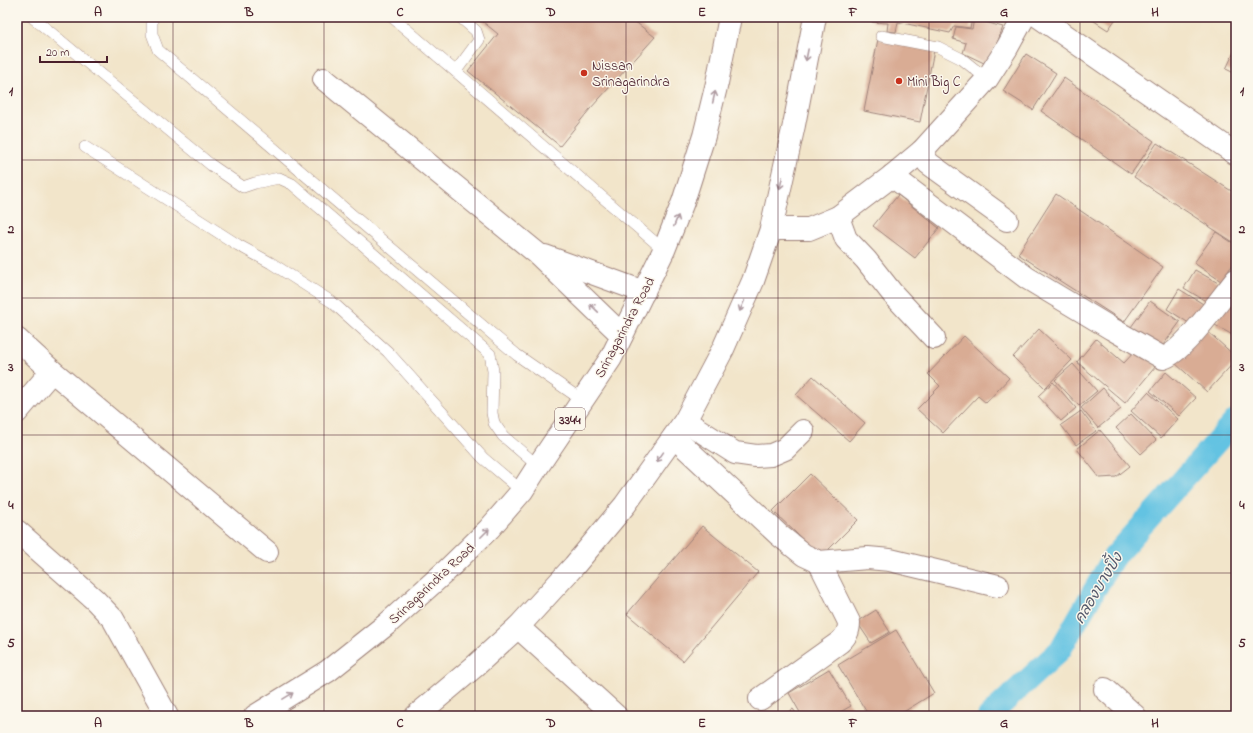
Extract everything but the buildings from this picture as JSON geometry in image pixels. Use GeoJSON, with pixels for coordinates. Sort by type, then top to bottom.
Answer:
{"type":"FeatureCollection","features":[{"type":"Feature","properties":{"kind":"street","name":"Srinagarindra Road"},"geometry":{"type":"LineString","coordinates":[[254,716],[328,671],[387,624],[446,571],[489,529],[522,491],[611,358],[664,250],[684,202],[704,136],[730,17]]}},
{"type":"Feature","properties":{"kind":"street"},"geometry":{"type":"LineString","coordinates":[[416,716],[474,668],[518,627],[574,566],[625,505],[679,429],[723,349],[753,281],[771,229],[794,125],[815,17]]}},
{"type":"Feature","properties":{"kind":"street"},"geometry":{"type":"LineString","coordinates":[[771,229],[809,229],[838,217],[922,151],[987,79],[1007,48],[1024,17]]}},
{"type":"Feature","properties":{"kind":"street"},"geometry":{"type":"LineString","coordinates":[[1039,17],[1236,154]]}},
{"type":"Feature","properties":{"kind":"street"},"geometry":{"type":"LineString","coordinates":[[324,79],[538,254],[622,335]]}},
{"type":"Feature","properties":{"kind":"street"},"geometry":{"type":"LineString","coordinates":[[922,151],[928,163],[1006,220]]}},
{"type":"Feature","properties":{"kind":"street"},"geometry":{"type":"LineString","coordinates":[[892,176],[1027,278],[1112,330],[1163,358],[1183,345],[1236,280]]}},
{"type":"Feature","properties":{"kind":"street"},"geometry":{"type":"LineString","coordinates":[[838,217],[846,239],[866,260],[892,293],[934,338]]}},
{"type":"Feature","properties":{"kind":"street"},"geometry":{"type":"LineString","coordinates":[[538,254],[644,292]]}},
{"type":"Feature","properties":{"kind":"street"},"geometry":{"type":"LineString","coordinates":[[17,340],[267,552]]}},
{"type":"Feature","properties":{"kind":"street"},"geometry":{"type":"LineString","coordinates":[[17,412],[52,371]]}},
{"type":"Feature","properties":{"kind":"street"},"geometry":{"type":"LineString","coordinates":[[679,429],[735,453],[756,456],[771,455],[784,449],[803,431]]}},
{"type":"Feature","properties":{"kind":"street"},"geometry":{"type":"LineString","coordinates":[[679,429],[779,535],[804,555],[819,562],[868,558],[890,560],[998,586]]}},
{"type":"Feature","properties":{"kind":"street"},"geometry":{"type":"LineString","coordinates":[[17,531],[95,600],[113,619],[167,716]]}},
{"type":"Feature","properties":{"kind":"street"},"geometry":{"type":"LineString","coordinates":[[760,699],[840,642],[847,635],[849,622],[819,562]]}},
{"type":"Feature","properties":{"kind":"street"},"geometry":{"type":"LineString","coordinates":[[518,627],[616,716]]}},
{"type":"Feature","properties":{"kind":"street"},"geometry":{"type":"LineString","coordinates":[[1105,689],[1135,716]]}},
{"type":"Feature","properties":{"kind":"lane"},"geometry":{"type":"LineString","coordinates":[[32,17],[211,165],[243,187],[255,182],[279,178],[292,184],[490,354],[493,371],[492,413],[494,423],[503,436],[538,466]]}},
{"type":"Feature","properties":{"kind":"lane"},"geometry":{"type":"LineString","coordinates":[[152,17],[152,34],[158,50],[517,355],[582,400]]}},
{"type":"Feature","properties":{"kind":"lane"},"geometry":{"type":"LineString","coordinates":[[392,17],[664,250]]}},
{"type":"Feature","properties":{"kind":"lane"},"geometry":{"type":"LineString","coordinates":[[456,71],[478,40],[476,32],[460,17]]}},
{"type":"Feature","properties":{"kind":"lane"},"geometry":{"type":"LineString","coordinates":[[881,36],[938,47],[962,59],[987,79]]}},
{"type":"Feature","properties":{"kind":"lane"},"geometry":{"type":"LineString","coordinates":[[84,147],[238,245],[271,263],[332,302],[388,352],[483,458],[522,491]]}},
{"type":"Feature","properties":{"kind":"waterway","name":"คลองบางปิ้ง"},"geometry":{"type":"LineString","coordinates":[[989,716],[1060,650],[1113,558],[1236,420]]}},
{"type":"Feature","properties":{"kind":"place","name":"Nissan Srinagarindra"},"geometry":{"type":"Point","coordinates":[584,73]}},
{"type":"Feature","properties":{"kind":"place","name":"Mini Big C"},"geometry":{"type":"Point","coordinates":[899,81]}}]}
